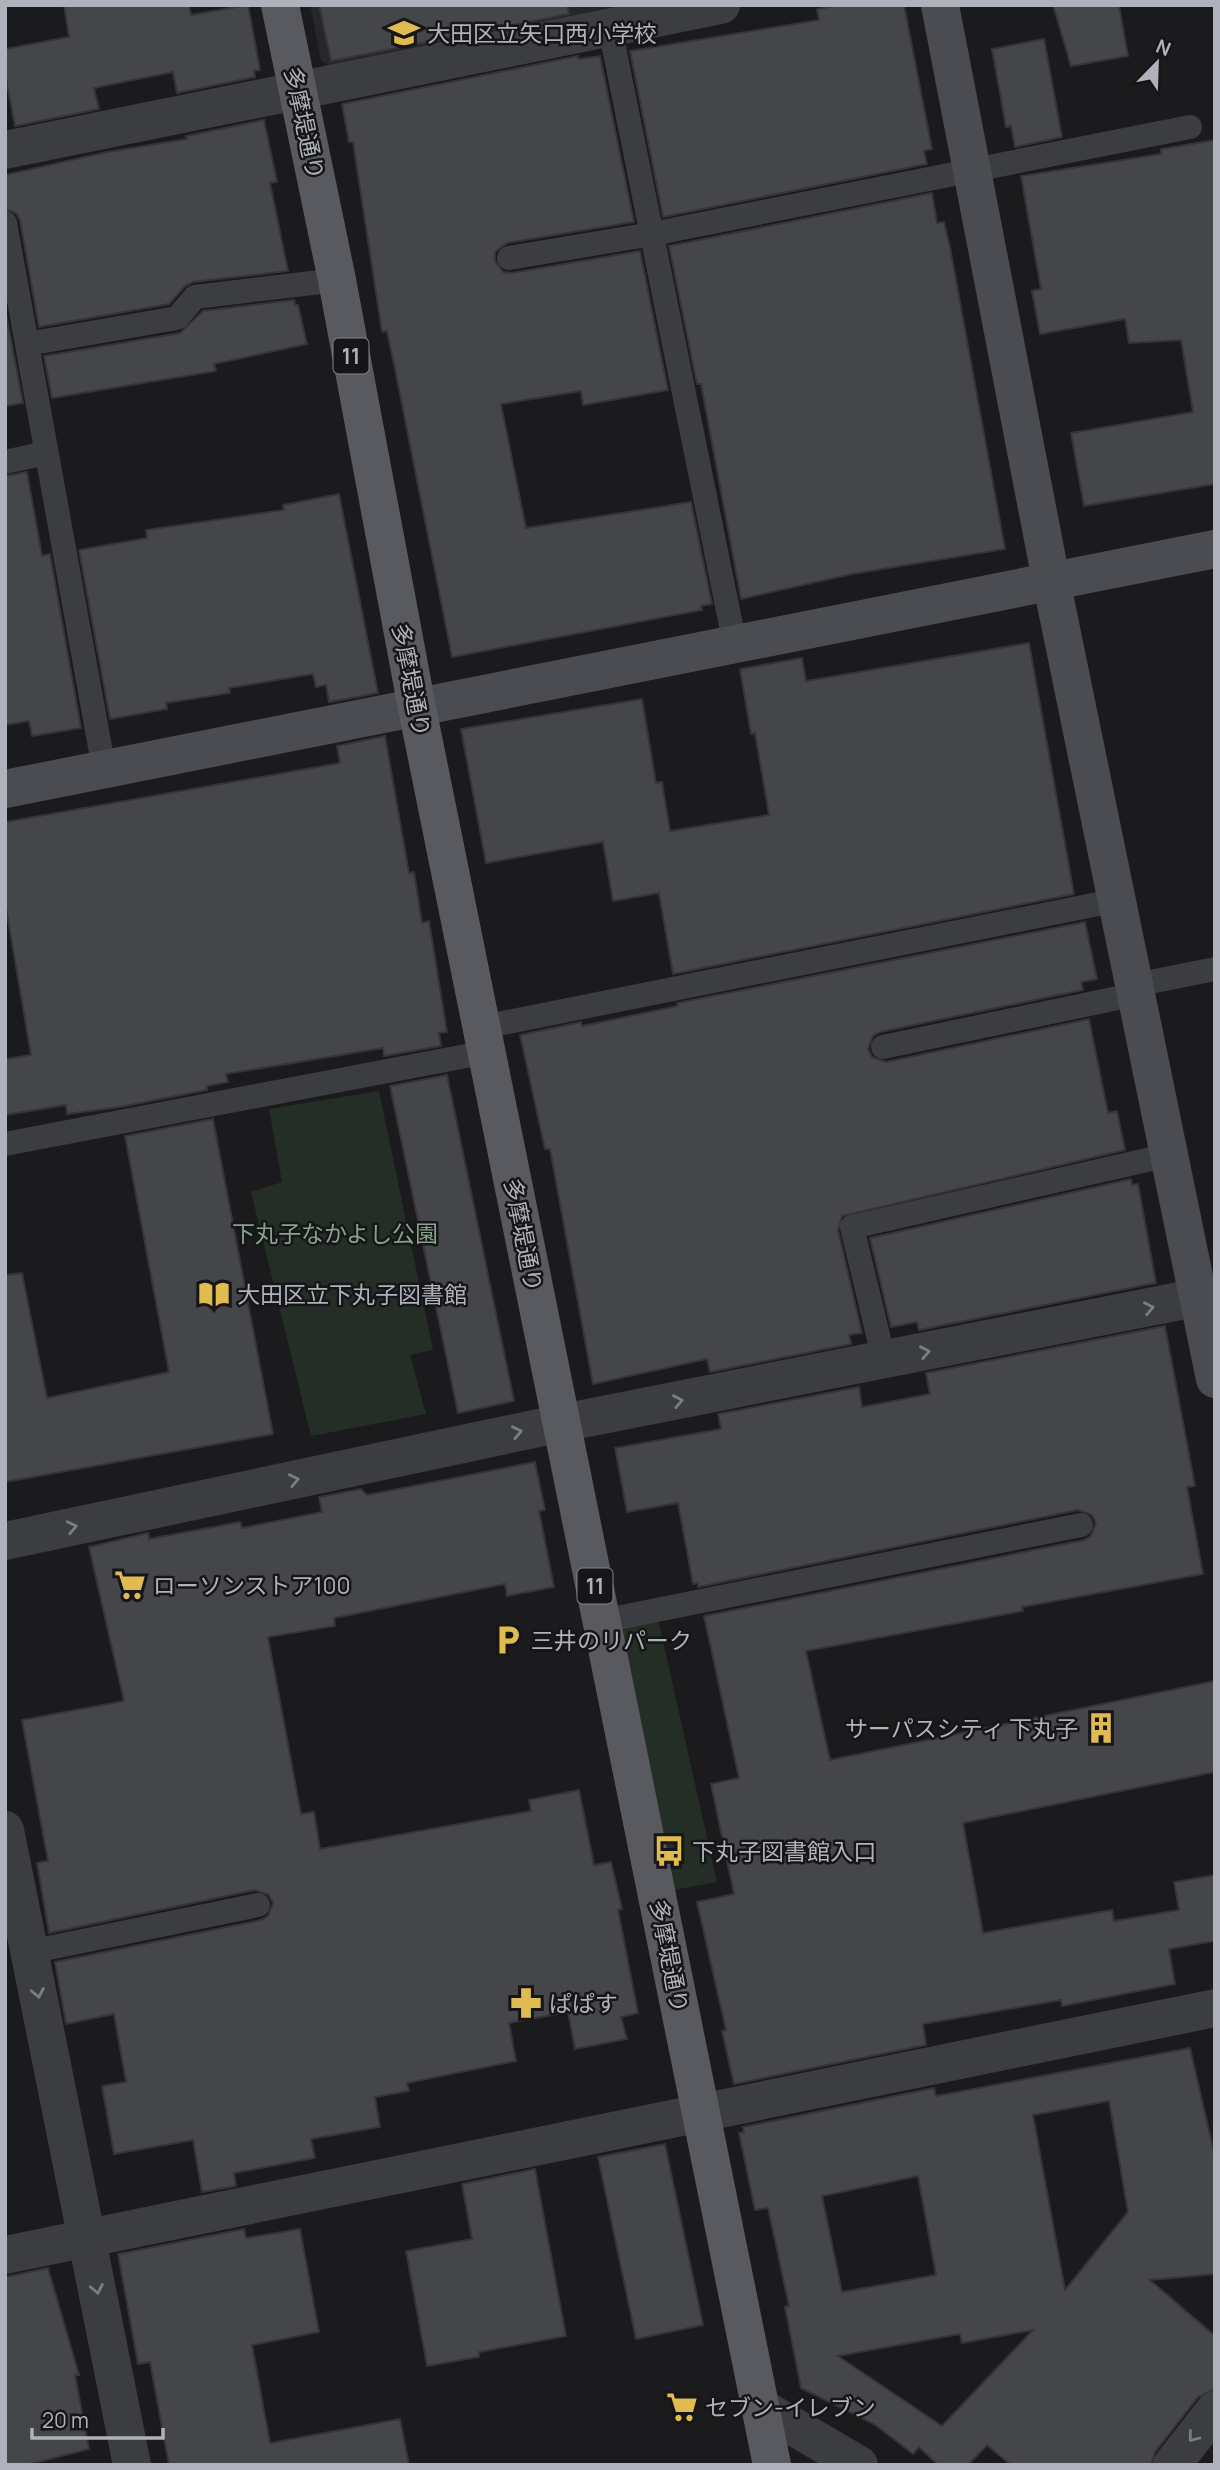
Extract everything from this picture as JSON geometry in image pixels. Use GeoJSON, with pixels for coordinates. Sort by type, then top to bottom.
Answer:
{"type":"FeatureCollection","features":[{"type":"Feature","properties":{"kind":"main road","name":"多摩堤通り"},"geometry":{"type":"LineString","coordinates":[[280,5],[337,280],[417,708],[772,2465]]}},
{"type":"Feature","properties":{"kind":"street"},"geometry":{"type":"LineString","coordinates":[[5,150],[721,5]]}},
{"type":"Feature","properties":{"kind":"street"},"geometry":{"type":"LineString","coordinates":[[940,5],[1051,580],[1169,1155],[1207,1296],[1215,1379]]}},
{"type":"Feature","properties":{"kind":"street"},"geometry":{"type":"LineString","coordinates":[[5,789],[1215,549]]}},
{"type":"Feature","properties":{"kind":"street"},"geometry":{"type":"LineString","coordinates":[[5,1541],[562,1423],[1207,1296]]}},
{"type":"Feature","properties":{"kind":"street"},"geometry":{"type":"LineString","coordinates":[[5,1830],[132,2465]]}},
{"type":"Feature","properties":{"kind":"street"},"geometry":{"type":"LineString","coordinates":[[5,2255],[1215,2008]]}},
{"type":"Feature","properties":{"kind":"street"},"geometry":{"type":"LineString","coordinates":[[760,2407],[859,2465]]}},
{"type":"Feature","properties":{"kind":"street"},"geometry":{"type":"LineString","coordinates":[[1172,2465],[1215,2410]]}},
{"type":"Feature","properties":{"kind":"lane"},"geometry":{"type":"LineString","coordinates":[[610,27],[735,645]]}},
{"type":"Feature","properties":{"kind":"lane"},"geometry":{"type":"LineString","coordinates":[[509,258],[652,234],[1190,127]]}},
{"type":"Feature","properties":{"kind":"lane"},"geometry":{"type":"LineString","coordinates":[[5,223],[13,311],[27,344],[104,769]]}},
{"type":"Feature","properties":{"kind":"lane"},"geometry":{"type":"LineString","coordinates":[[27,344],[177,318],[195,297],[337,280]]}},
{"type":"Feature","properties":{"kind":"lane"},"geometry":{"type":"LineString","coordinates":[[5,463],[47,453]]}},
{"type":"Feature","properties":{"kind":"lane"},"geometry":{"type":"LineString","coordinates":[[5,1144],[1118,900]]}},
{"type":"Feature","properties":{"kind":"lane"},"geometry":{"type":"LineString","coordinates":[[883,1047],[1136,990],[1215,969]]}},
{"type":"Feature","properties":{"kind":"lane"},"geometry":{"type":"LineString","coordinates":[[884,1360],[852,1227],[1169,1155]]}},
{"type":"Feature","properties":{"kind":"lane"},"geometry":{"type":"LineString","coordinates":[[602,1621],[1081,1525]]}},
{"type":"Feature","properties":{"kind":"lane"},"geometry":{"type":"LineString","coordinates":[[29,1952],[258,1905]]}},
{"type":"Feature","properties":{"kind":"shaded area","name":"大田区立矢口西小学校"},"geometry":{"type":"Polygon","coordinates":[[[310,5],[625,5],[332,67],[321,61],[310,5]]]}},
{"type":"Feature","properties":{"kind":"green space","name":"下丸子なかよし公園"},"geometry":{"type":"Polygon","coordinates":[[[379,1091],[433,1350],[410,1355],[426,1414],[311,1436],[251,1192],[282,1182],[269,1109],[379,1091]]]}},
{"type":"Feature","properties":{"kind":"green space"},"geometry":{"type":"Polygon","coordinates":[[[656,1610],[717,1882],[657,1893],[602,1621],[656,1610]]]}},
{"type":"Feature","properties":{"kind":"building"},"geometry":{"type":"Polygon","coordinates":[[[64,5],[189,5],[191,15],[248,5],[260,70],[254,71],[255,77],[177,93],[173,72],[94,88],[99,109],[15,126],[5,74],[5,49],[69,37],[64,5]]]}},
{"type":"Feature","properties":{"kind":"building","name":"大田区立矢口西小学校"},"geometry":{"type":"Polygon","coordinates":[[[319,5],[567,5],[569,14],[331,61],[319,5]]]}},
{"type":"Feature","properties":{"kind":"building"},"geometry":{"type":"Polygon","coordinates":[[[841,5],[904,5],[932,149],[924,151],[927,164],[663,217],[630,51],[819,20],[817,9],[841,5]]]}},
{"type":"Feature","properties":{"kind":"building"},"geometry":{"type":"Polygon","coordinates":[[[1053,5],[1119,5],[1128,56],[1071,66],[1053,5]]]}},
{"type":"Feature","properties":{"kind":"building"},"geometry":{"type":"Polygon","coordinates":[[[1044,39],[1062,137],[1015,147],[1011,126],[1006,127],[992,49],[1044,39]]]}},
{"type":"Feature","properties":{"kind":"building"},"geometry":{"type":"Polygon","coordinates":[[[578,56],[578,59],[600,56],[634,222],[507,243],[495,252],[495,261],[503,272],[511,273],[640,251],[668,390],[583,405],[581,391],[501,404],[526,528],[691,502],[712,604],[701,606],[702,610],[452,657],[387,331],[382,332],[353,142],[349,142],[342,104],[578,56]]]}},
{"type":"Feature","properties":{"kind":"building"},"geometry":{"type":"Polygon","coordinates":[[[264,120],[277,182],[270,183],[288,271],[193,282],[184,287],[169,304],[39,327],[20,220],[16,213],[5,209],[5,175],[107,152],[187,139],[186,136],[264,120]]]}},
{"type":"Feature","properties":{"kind":"building"},"geometry":{"type":"Polygon","coordinates":[[[1215,140],[1215,484],[1084,506],[1071,433],[1193,412],[1181,340],[1129,343],[1125,319],[1040,334],[1032,291],[1041,289],[1021,176],[1161,154],[1161,149],[1215,140]]]}},
{"type":"Feature","properties":{"kind":"building"},"geometry":{"type":"Polygon","coordinates":[[[932,193],[937,223],[944,222],[950,247],[1005,549],[852,574],[741,599],[701,384],[697,384],[669,246],[932,193]]]}},
{"type":"Feature","properties":{"kind":"building"},"geometry":{"type":"Polygon","coordinates":[[[294,300],[295,305],[298,305],[307,344],[214,364],[216,371],[52,398],[44,356],[180,333],[203,311],[294,300]]]}},
{"type":"Feature","properties":{"kind":"building"},"geometry":{"type":"Polygon","coordinates":[[[5,308],[23,403],[5,406],[5,308]]]}},
{"type":"Feature","properties":{"kind":"building"},"geometry":{"type":"Polygon","coordinates":[[[27,472],[42,556],[50,554],[81,728],[32,736],[29,721],[5,725],[5,476],[27,472]]]}},
{"type":"Feature","properties":{"kind":"building"},"geometry":{"type":"Polygon","coordinates":[[[339,494],[378,693],[329,702],[326,685],[316,687],[313,674],[229,688],[230,693],[166,703],[167,709],[110,719],[79,550],[147,538],[146,530],[284,510],[283,505],[339,494]]]}},
{"type":"Feature","properties":{"kind":"building"},"geometry":{"type":"Polygon","coordinates":[[[1029,643],[1074,894],[673,974],[659,893],[613,901],[603,842],[486,863],[461,729],[642,699],[656,783],[662,782],[670,831],[769,815],[755,733],[751,734],[740,669],[802,658],[806,681],[1029,643]]]}},
{"type":"Feature","properties":{"kind":"building"},"geometry":{"type":"Polygon","coordinates":[[[385,736],[409,873],[414,872],[422,923],[429,921],[447,1032],[439,1033],[441,1046],[384,1056],[383,1048],[226,1074],[228,1082],[207,1086],[207,1090],[120,1107],[67,1114],[66,1105],[5,1115],[5,1059],[31,1055],[5,902],[5,822],[340,763],[337,746],[385,736]]]}},
{"type":"Feature","properties":{"kind":"building"},"geometry":{"type":"Polygon","coordinates":[[[1085,922],[1097,979],[1081,982],[1083,990],[880,1032],[873,1036],[868,1049],[872,1057],[886,1062],[1089,1019],[1108,1113],[1117,1111],[1125,1150],[842,1216],[838,1230],[862,1333],[849,1335],[851,1344],[710,1372],[707,1359],[593,1384],[550,1149],[545,1149],[520,1035],[581,1022],[582,1026],[678,1006],[677,1003],[1085,922]]]}},
{"type":"Feature","properties":{"kind":"building"},"geometry":{"type":"Polygon","coordinates":[[[447,1075],[514,1401],[458,1413],[390,1086],[447,1075]]]}},
{"type":"Feature","properties":{"kind":"building"},"geometry":{"type":"Polygon","coordinates":[[[213,1119],[273,1434],[5,1482],[5,1275],[22,1273],[47,1398],[169,1372],[125,1136],[213,1119]]]}},
{"type":"Feature","properties":{"kind":"building"},"geometry":{"type":"Polygon","coordinates":[[[1131,1179],[1132,1185],[1138,1184],[1156,1283],[919,1330],[917,1322],[891,1327],[870,1238],[1131,1179]]]}},
{"type":"Feature","properties":{"kind":"building"},"geometry":{"type":"Polygon","coordinates":[[[1165,1326],[1195,1486],[1187,1487],[1203,1574],[806,1651],[830,1760],[1215,1681],[1215,1772],[963,1823],[983,1933],[1112,1910],[1114,1921],[1179,1910],[1174,1882],[1215,1875],[1215,1941],[1169,1949],[1175,1984],[1062,2006],[1061,2000],[923,2024],[926,2045],[734,2084],[722,2031],[726,2030],[697,1902],[734,1894],[711,1784],[739,1778],[704,1616],[1084,1540],[1091,1536],[1096,1523],[1092,1515],[1078,1510],[698,1587],[698,1583],[693,1584],[678,1503],[627,1512],[615,1448],[721,1429],[718,1414],[859,1387],[862,1407],[930,1394],[926,1373],[1165,1326]]]}},
{"type":"Feature","properties":{"kind":"building"},"geometry":{"type":"Polygon","coordinates":[[[535,1462],[545,1510],[539,1511],[554,1587],[507,1596],[505,1584],[334,1618],[335,1626],[268,1637],[301,1814],[314,1812],[320,1849],[531,1811],[529,1800],[579,1790],[594,1865],[611,1862],[622,1909],[618,1910],[638,2013],[621,2017],[627,2039],[575,2049],[568,2012],[509,2023],[516,2061],[407,2083],[409,2091],[375,2097],[380,2127],[311,2139],[315,2158],[234,2173],[236,2186],[202,2192],[193,2140],[114,2154],[102,2086],[126,2082],[114,2014],[66,2024],[55,1962],[261,1920],[268,1916],[273,1903],[269,1895],[255,1890],[49,1933],[37,1863],[48,1861],[22,1720],[124,1701],[89,1547],[148,1533],[149,1539],[240,1522],[242,1528],[322,1512],[319,1497],[361,1489],[367,1495],[535,1462]]]}},
{"type":"Feature","properties":{"kind":"building"},"geometry":{"type":"Polygon","coordinates":[[[1190,2048],[1215,2157],[1215,2274],[1150,2280],[1215,2336],[1215,2389],[1198,2397],[1155,2452],[1151,2465],[1011,2465],[987,2445],[968,2465],[938,2465],[919,2447],[913,2454],[874,2424],[801,2388],[785,2307],[789,2306],[768,2208],[755,2210],[739,2133],[744,2132],[743,2127],[934,2088],[936,2096],[1190,2048]],[[1109,2101],[1033,2115],[1065,2290],[1128,2212],[1109,2101]],[[918,2176],[822,2196],[842,2292],[936,2275],[918,2176]],[[1033,2330],[962,2343],[960,2334],[838,2356],[942,2426],[1033,2330]]]}},
{"type":"Feature","properties":{"kind":"building"},"geometry":{"type":"Polygon","coordinates":[[[665,2144],[703,2325],[636,2339],[598,2157],[665,2144]]]}},
{"type":"Feature","properties":{"kind":"building"},"geometry":{"type":"Polygon","coordinates":[[[535,2169],[566,2336],[479,2352],[479,2357],[427,2366],[406,2251],[472,2239],[462,2184],[535,2169]]]}},
{"type":"Feature","properties":{"kind":"building"},"geometry":{"type":"Polygon","coordinates":[[[244,2229],[246,2238],[300,2229],[319,2332],[252,2345],[270,2443],[400,2419],[409,2465],[169,2465],[150,2362],[138,2364],[118,2254],[244,2229]]]}},
{"type":"Feature","properties":{"kind":"building"},"geometry":{"type":"Polygon","coordinates":[[[48,2268],[79,2375],[75,2375],[89,2449],[26,2465],[5,2465],[5,2277],[48,2268]]]}},
{"type":"Feature","properties":{"kind":"place","name":"大田区立矢口西小学校"},"geometry":{"type":"Point","coordinates":[404,33]}},
{"type":"Feature","properties":{"kind":"place","name":"大田区立下丸子図書館"},"geometry":{"type":"Point","coordinates":[214,1294]}},
{"type":"Feature","properties":{"kind":"place","name":"ローソンストア100"},"geometry":{"type":"Point","coordinates":[130,1585]}},
{"type":"Feature","properties":{"kind":"place","name":"三井のリパーク"},"geometry":{"type":"Point","coordinates":[508,1640]}},
{"type":"Feature","properties":{"kind":"place","name":"サーパスシティ 下丸子"},"geometry":{"type":"Point","coordinates":[1101,1728]}},
{"type":"Feature","properties":{"kind":"place","name":"下丸子図書館入口"},"geometry":{"type":"Point","coordinates":[669,1851]}},
{"type":"Feature","properties":{"kind":"place","name":"ぱぱす"},"geometry":{"type":"Point","coordinates":[526,2003]}},
{"type":"Feature","properties":{"kind":"place","name":"セブン-イレブン"},"geometry":{"type":"Point","coordinates":[682,2407]}}]}
